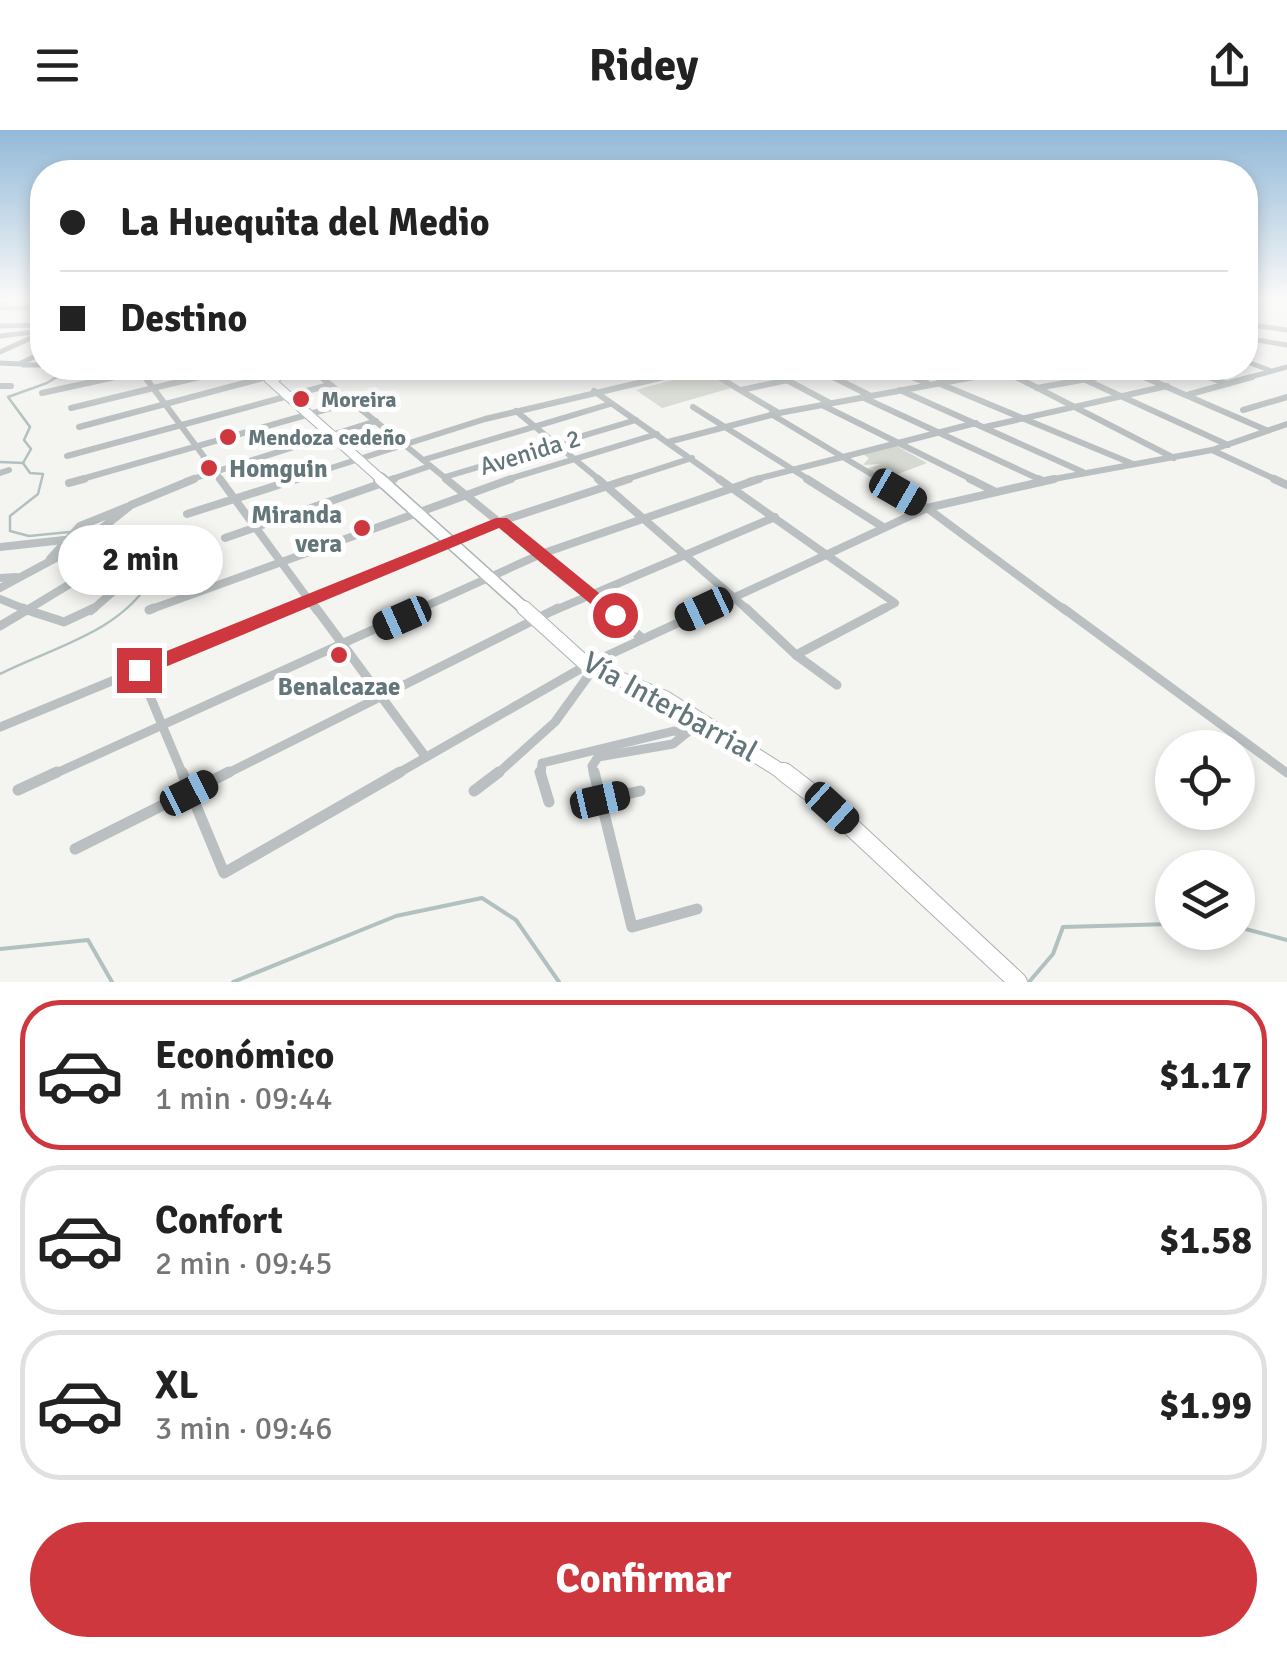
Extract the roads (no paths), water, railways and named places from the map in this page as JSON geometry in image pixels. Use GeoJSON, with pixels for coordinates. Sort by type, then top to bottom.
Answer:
{"type":"FeatureCollection","features":[{"type":"Feature","properties":{"kind":"main road","name":"Vía Interbarrial"},"geometry":{"type":"LineString","coordinates":[[271,380],[534,621],[590,667],[704,718],[832,808],[1011,975]]}},
{"type":"Feature","properties":{"kind":"street"},"geometry":{"type":"LineString","coordinates":[[0,350],[27,338]]}},
{"type":"Feature","properties":{"kind":"street"},"geometry":{"type":"LineString","coordinates":[[1258,340],[1287,345]]}},
{"type":"Feature","properties":{"kind":"street"},"geometry":{"type":"LineString","coordinates":[[18,364],[30,358]]}},
{"type":"Feature","properties":{"kind":"street"},"geometry":{"type":"LineString","coordinates":[[0,363],[30,364]]}},
{"type":"Feature","properties":{"kind":"street"},"geometry":{"type":"LineString","coordinates":[[1258,366],[1272,371]]}},
{"type":"Feature","properties":{"kind":"street"},"geometry":{"type":"LineString","coordinates":[[1258,375],[1287,367]]}},
{"type":"Feature","properties":{"kind":"street"},"geometry":{"type":"LineString","coordinates":[[42,394],[97,380]]}},
{"type":"Feature","properties":{"kind":"street"},"geometry":{"type":"LineString","coordinates":[[148,380],[425,756]]}},
{"type":"Feature","properties":{"kind":"street"},"geometry":{"type":"LineString","coordinates":[[71,408],[184,380]]}},
{"type":"Feature","properties":{"kind":"street"},"geometry":{"type":"LineString","coordinates":[[80,427],[243,380]]}},
{"type":"Feature","properties":{"kind":"street"},"geometry":{"type":"LineString","coordinates":[[325,380],[642,638]]}},
{"type":"Feature","properties":{"kind":"street"},"geometry":{"type":"LineString","coordinates":[[186,514],[401,443],[516,410],[646,380]]}},
{"type":"Feature","properties":{"kind":"street"},"geometry":{"type":"LineString","coordinates":[[723,380],[842,459],[927,508],[1287,773]]}},
{"type":"Feature","properties":{"kind":"street"},"geometry":{"type":"LineString","coordinates":[[740,390],[788,380],[898,443],[996,492]]}},
{"type":"Feature","properties":{"kind":"street"},"geometry":{"type":"LineString","coordinates":[[840,380],[870,396]]}},
{"type":"Feature","properties":{"kind":"street"},"geometry":{"type":"LineString","coordinates":[[923,380],[1134,465]]}},
{"type":"Feature","properties":{"kind":"street"},"geometry":{"type":"LineString","coordinates":[[668,442],[775,414],[952,380]]}},
{"type":"Feature","properties":{"kind":"street"},"geometry":{"type":"LineString","coordinates":[[1022,380],[1174,458]]}},
{"type":"Feature","properties":{"kind":"street"},"geometry":{"type":"LineString","coordinates":[[1037,388],[1079,380]]}},
{"type":"Feature","properties":{"kind":"street"},"geometry":{"type":"LineString","coordinates":[[1086,380],[1228,444]]}},
{"type":"Feature","properties":{"kind":"street"},"geometry":{"type":"LineString","coordinates":[[1153,380],[1266,430]]}},
{"type":"Feature","properties":{"kind":"street"},"geometry":{"type":"LineString","coordinates":[[1218,380],[1228,384]]}},
{"type":"Feature","properties":{"kind":"street"},"geometry":{"type":"LineString","coordinates":[[1187,395],[1242,380]]}},
{"type":"Feature","properties":{"kind":"street"},"geometry":{"type":"LineString","coordinates":[[67,456],[330,384]]}},
{"type":"Feature","properties":{"kind":"street"},"geometry":{"type":"LineString","coordinates":[[0,386],[12,386]]}},
{"type":"Feature","properties":{"kind":"street"},"geometry":{"type":"LineString","coordinates":[[985,427],[1167,386]]}},
{"type":"Feature","properties":{"kind":"street"},"geometry":{"type":"LineString","coordinates":[[900,390],[1084,472]]}},
{"type":"Feature","properties":{"kind":"street"},"geometry":{"type":"LineString","coordinates":[[594,391],[895,603],[796,655]]}},
{"type":"Feature","properties":{"kind":"street"},"geometry":{"type":"LineString","coordinates":[[862,397],[1044,481]]}},
{"type":"Feature","properties":{"kind":"street"},"geometry":{"type":"LineString","coordinates":[[1243,410],[1287,398]]}},
{"type":"Feature","properties":{"kind":"street"},"geometry":{"type":"LineString","coordinates":[[70,483],[352,402]]}},
{"type":"Feature","properties":{"kind":"street"},"geometry":{"type":"LineString","coordinates":[[225,538],[384,482],[426,463],[611,404]]}},
{"type":"Feature","properties":{"kind":"street"},"geometry":{"type":"LineString","coordinates":[[693,406],[883,528]]}},
{"type":"Feature","properties":{"kind":"street"},"geometry":{"type":"LineString","coordinates":[[516,410],[687,553],[796,655],[836,685]]}},
{"type":"Feature","properties":{"kind":"street"},"geometry":{"type":"LineString","coordinates":[[445,477],[636,420]]}},
{"type":"Feature","properties":{"kind":"street"},"geometry":{"type":"LineString","coordinates":[[46,563],[80,526],[215,470],[376,421]]}},
{"type":"Feature","properties":{"kind":"street"},"geometry":{"type":"LineString","coordinates":[[18,790],[541,554],[731,486],[976,423]]}},
{"type":"Feature","properties":{"kind":"street"},"geometry":{"type":"LineString","coordinates":[[139,670],[224,873],[425,756],[642,638],[927,508],[1084,472],[1212,450],[1287,424]]}},
{"type":"Feature","properties":{"kind":"street"},"geometry":{"type":"LineString","coordinates":[[1276,428],[1287,432]]}},
{"type":"Feature","properties":{"kind":"street","name":"Avenida 2"},"geometry":{"type":"LineString","coordinates":[[148,610],[415,510],[657,434]]}},
{"type":"Feature","properties":{"kind":"street"},"geometry":{"type":"LineString","coordinates":[[1212,450],[1287,485]]}},
{"type":"Feature","properties":{"kind":"street"},"geometry":{"type":"LineString","coordinates":[[0,727],[501,522],[692,458]]}},
{"type":"Feature","properties":{"kind":"street"},"geometry":{"type":"LineString","coordinates":[[0,588],[82,544],[132,505]]}},
{"type":"Feature","properties":{"kind":"street"},"geometry":{"type":"LineString","coordinates":[[75,850],[588,593],[776,517]]}},
{"type":"Feature","properties":{"kind":"street"},"geometry":{"type":"LineString","coordinates":[[0,546],[67,537]]}},
{"type":"Feature","properties":{"kind":"street"},"geometry":{"type":"LineString","coordinates":[[0,599],[59,624],[78,620],[133,577],[129,563],[82,544]]}},
{"type":"Feature","properties":{"kind":"street"},"geometry":{"type":"LineString","coordinates":[[0,626],[116,556]]}},
{"type":"Feature","properties":{"kind":"street"},"geometry":{"type":"LineString","coordinates":[[0,578],[21,577]]}},
{"type":"Feature","properties":{"kind":"street"},"geometry":{"type":"LineString","coordinates":[[474,791],[519,759],[563,718],[590,667]]}},
{"type":"Feature","properties":{"kind":"street"},"geometry":{"type":"LineString","coordinates":[[697,909],[632,927],[592,766],[598,758],[672,744],[704,718]]}},
{"type":"Feature","properties":{"kind":"street"},"geometry":{"type":"LineString","coordinates":[[549,802],[539,768],[548,760],[674,731],[688,732]]}},
{"type":"Feature","properties":{"kind":"street"},"geometry":{"type":"LineString","coordinates":[[600,800],[640,792]]}},
{"type":"Feature","properties":{"kind":"waterway"},"geometry":{"type":"LineString","coordinates":[[23,463],[31,449],[24,440],[30,427],[8,397],[52,380]]}},
{"type":"Feature","properties":{"kind":"waterway"},"geometry":{"type":"LineString","coordinates":[[0,462],[23,463]]}},
{"type":"Feature","properties":{"kind":"waterway"},"geometry":{"type":"LineString","coordinates":[[23,463],[30,473],[43,474],[38,494],[10,516],[10,531],[29,536],[69,532]]}},
{"type":"Feature","properties":{"kind":"waterway"},"geometry":{"type":"LineString","coordinates":[[0,674],[83,637],[122,613],[138,597],[153,575],[159,541],[150,531],[107,528]]}},
{"type":"Feature","properties":{"kind":"waterway"},"geometry":{"type":"LineString","coordinates":[[233,982],[396,916],[482,898],[516,920],[559,982]]}},
{"type":"Feature","properties":{"kind":"waterway"},"geometry":{"type":"LineString","coordinates":[[1029,982],[1053,954],[1063,927],[1155,924]]}},
{"type":"Feature","properties":{"kind":"waterway"},"geometry":{"type":"LineString","coordinates":[[1255,932],[1287,940]]}},
{"type":"Feature","properties":{"kind":"waterway"},"geometry":{"type":"LineString","coordinates":[[0,949],[88,940],[112,982]]}},
{"type":"Feature","properties":{"kind":"place","name":"Moreira"},"geometry":{"type":"Point","coordinates":[301,399]}},
{"type":"Feature","properties":{"kind":"place","name":"Mendoza cedeño"},"geometry":{"type":"Point","coordinates":[228,437]}},
{"type":"Feature","properties":{"kind":"place","name":"Homguin"},"geometry":{"type":"Point","coordinates":[209,468]}},
{"type":"Feature","properties":{"kind":"place","name":"Miranda vera"},"geometry":{"type":"Point","coordinates":[362,528]}},
{"type":"Feature","properties":{"kind":"place","name":"Benalcazae"},"geometry":{"type":"Point","coordinates":[339,655]}}]}
